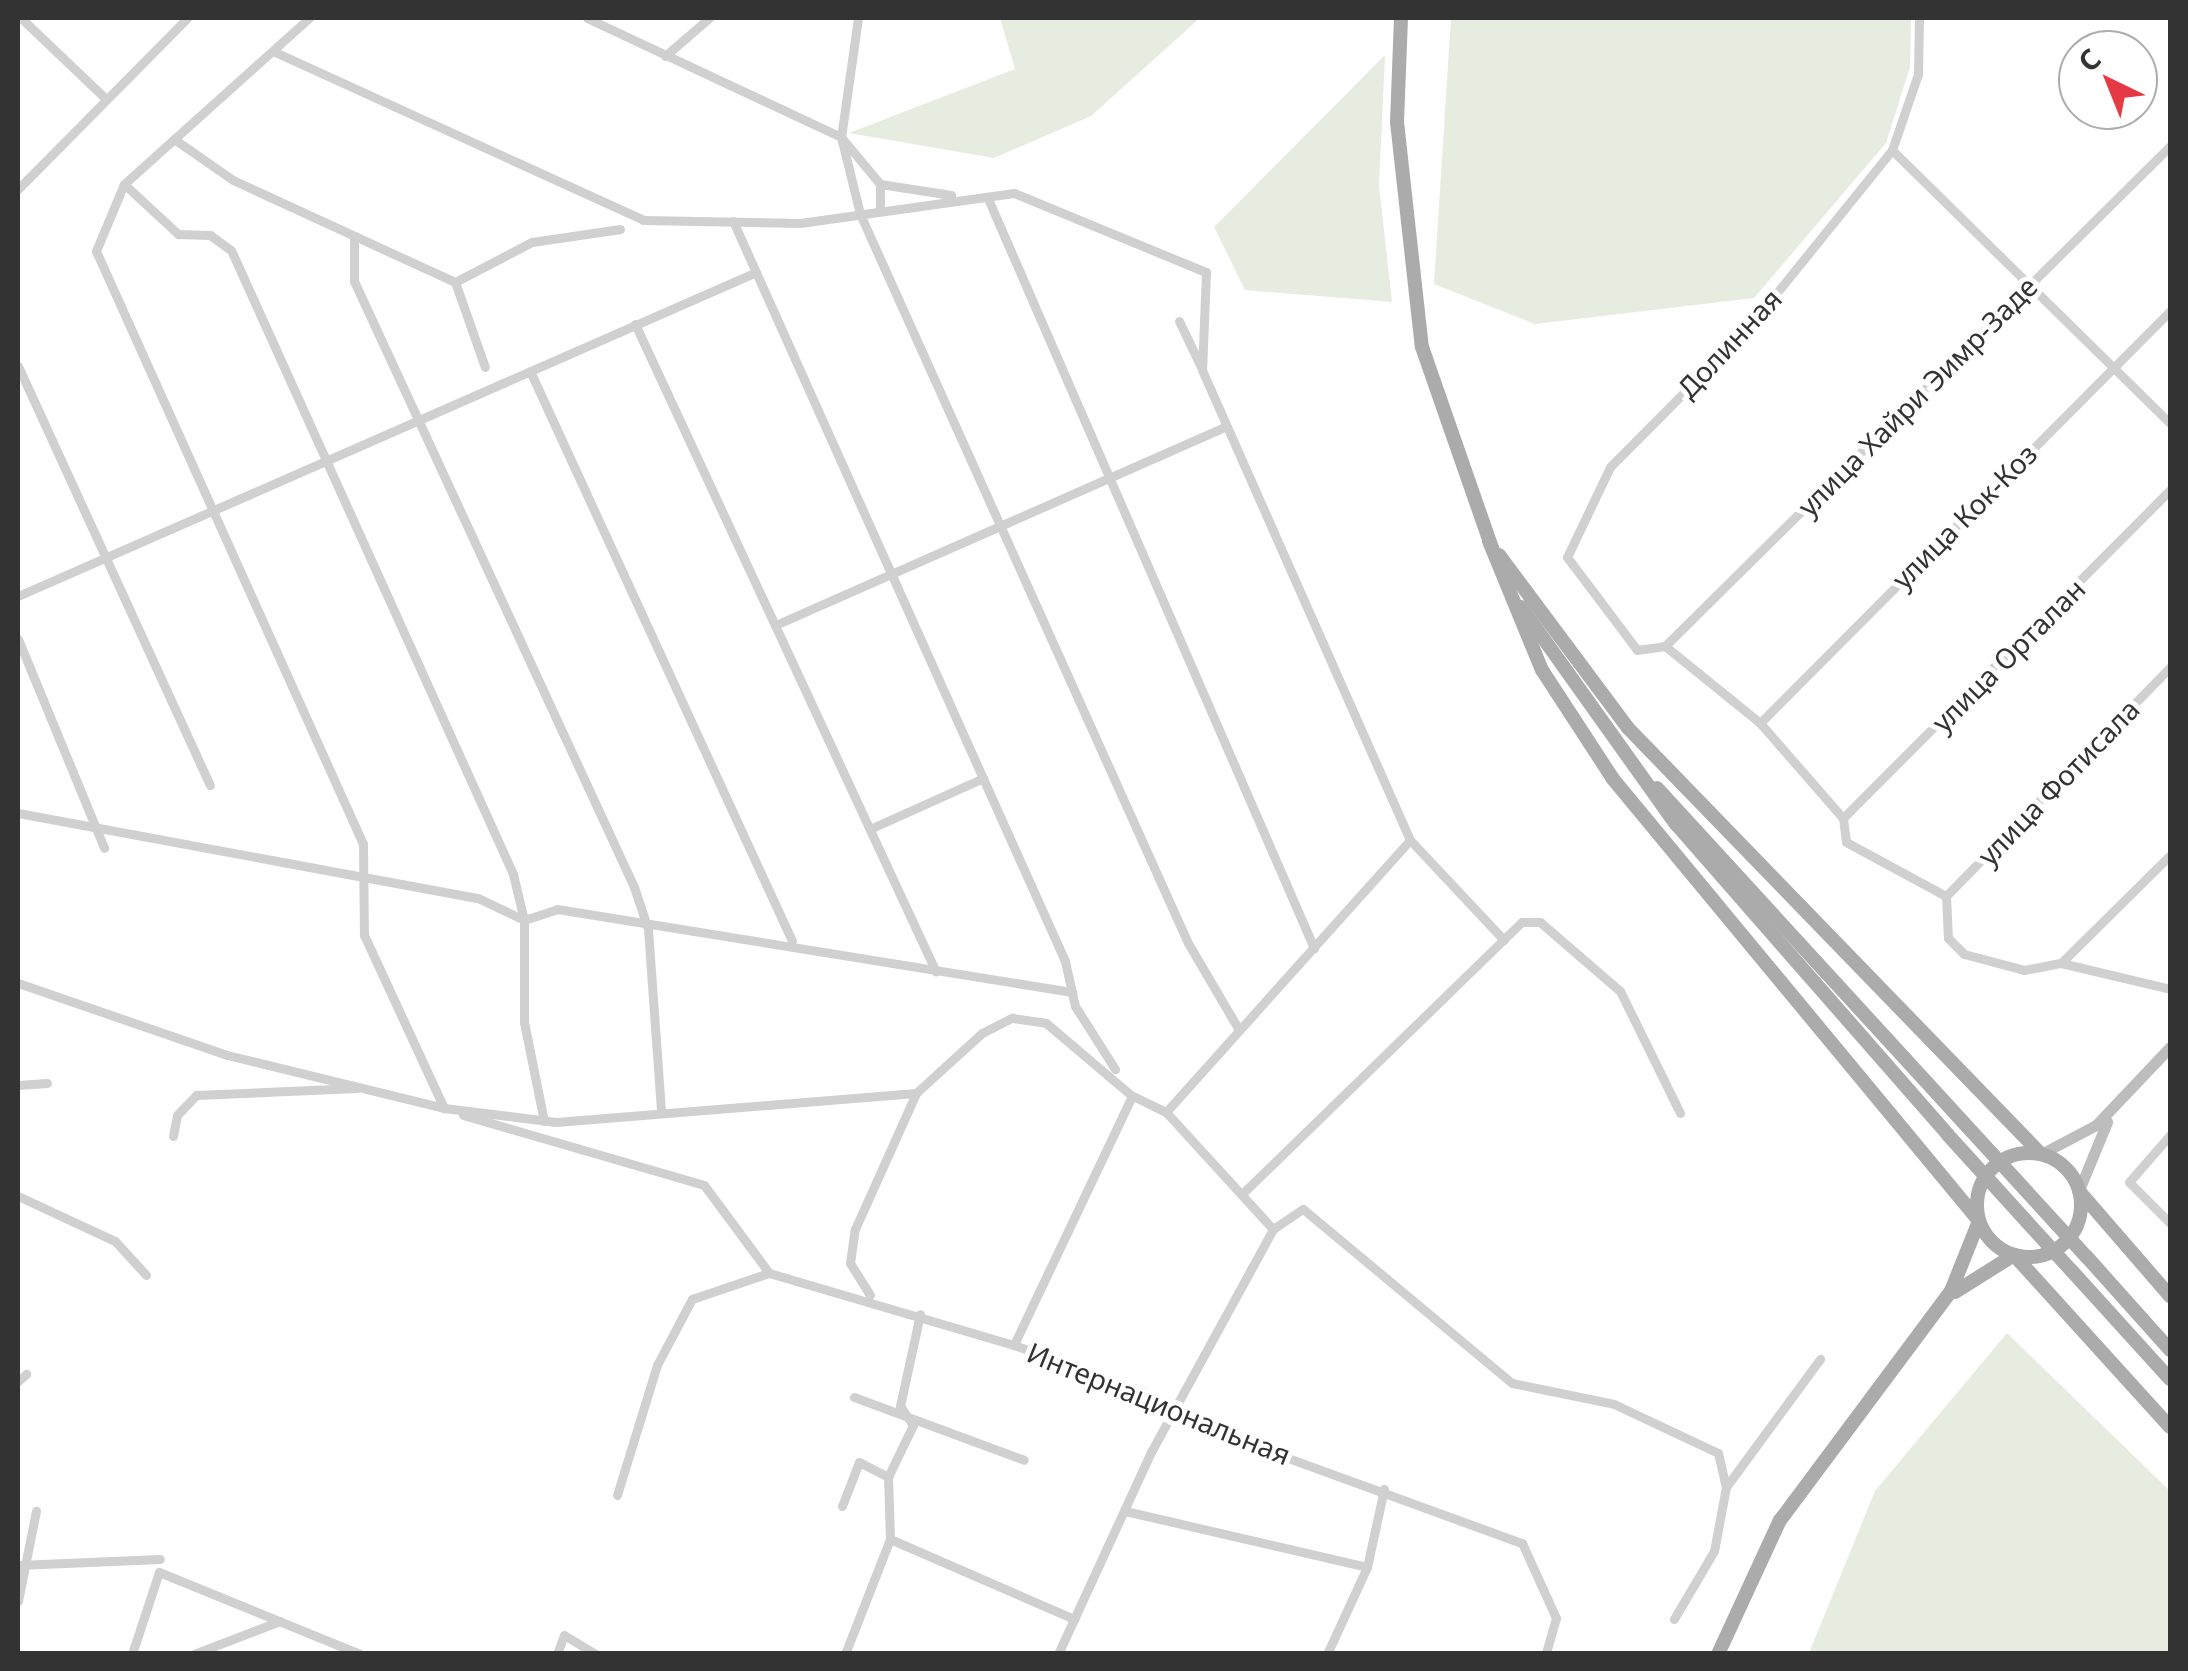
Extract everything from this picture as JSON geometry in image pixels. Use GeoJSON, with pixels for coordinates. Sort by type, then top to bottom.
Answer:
{"type":"FeatureCollection","features":[{"type":"Feature","properties":{"kind":"main road"},"geometry":{"type":"LineString","coordinates":[[1401,18],[1396,122],[1422,347],[1489,541],[1542,670],[1613,779],[1979,1221],[2170,1427]]}},
{"type":"Feature","properties":{"kind":"main road"},"geometry":{"type":"LineString","coordinates":[[1489,541],[1558,669],[1621,753],[1948,1135],[2170,1379]]}},
{"type":"Feature","properties":{"kind":"main road"},"geometry":{"type":"LineString","coordinates":[[1489,541],[1628,728],[2041,1154],[2068,1169],[2079,1190],[2170,1296]]}},
{"type":"Feature","properties":{"kind":"main road"},"geometry":{"type":"LineString","coordinates":[[1621,753],[2170,1350]]}},
{"type":"Feature","properties":{"kind":"main road"},"geometry":{"type":"LineString","coordinates":[[1940,1306],[2014,1256],[2061,1246],[2080,1216],[2079,1190],[2118,1106],[2170,1047]]}},
{"type":"Feature","properties":{"kind":"main road"},"geometry":{"type":"LineString","coordinates":[[1718,1654],[1818,1459],[1940,1306],[1979,1221],[1979,1188],[1994,1166],[2041,1154],[2118,1106]]}},
{"type":"Feature","properties":{"kind":"street"},"geometry":{"type":"LineString","coordinates":[[21,18],[106,100]]}},
{"type":"Feature","properties":{"kind":"street"},"geometry":{"type":"LineString","coordinates":[[18,187],[187,18]]}},
{"type":"Feature","properties":{"kind":"street"},"geometry":{"type":"LineString","coordinates":[[309,18],[124,184],[96,250],[363,844],[364,935],[444,1108]]}},
{"type":"Feature","properties":{"kind":"street"},"geometry":{"type":"LineString","coordinates":[[587,18],[841,137],[880,184],[880,210]]}},
{"type":"Feature","properties":{"kind":"street"},"geometry":{"type":"LineString","coordinates":[[664,56],[709,18]]}},
{"type":"Feature","properties":{"kind":"street"},"geometry":{"type":"LineString","coordinates":[[858,18],[841,137],[860,214],[1188,944],[1240,1030]]}},
{"type":"Feature","properties":{"kind":"street","name":"Долинная"},"geometry":{"type":"LineString","coordinates":[[1665,646],[1637,650],[1566,557],[1610,468],[1749,327],[1892,150],[1918,74],[1919,18]]}},
{"type":"Feature","properties":{"kind":"street"},"geometry":{"type":"LineString","coordinates":[[275,52],[644,220],[733,221],[860,214],[988,201],[1014,193],[1206,272],[1202,370]]}},
{"type":"Feature","properties":{"kind":"street"},"geometry":{"type":"LineString","coordinates":[[174,139],[233,180],[455,282],[485,366]]}},
{"type":"Feature","properties":{"kind":"street","name":"улица Хайри Эимр-Заде"},"geometry":{"type":"LineString","coordinates":[[1665,646],[2170,146]]}},
{"type":"Feature","properties":{"kind":"street"},"geometry":{"type":"LineString","coordinates":[[1892,150],[2032,282],[2170,423]]}},
{"type":"Feature","properties":{"kind":"street"},"geometry":{"type":"LineString","coordinates":[[124,184],[178,234],[210,235],[231,250],[513,874],[524,920],[524,1022],[544,1120]]}},
{"type":"Feature","properties":{"kind":"street"},"geometry":{"type":"LineString","coordinates":[[880,184],[988,201]]}},
{"type":"Feature","properties":{"kind":"street"},"geometry":{"type":"LineString","coordinates":[[988,201],[1112,477],[1314,948]]}},
{"type":"Feature","properties":{"kind":"street"},"geometry":{"type":"LineString","coordinates":[[733,221],[983,778],[1072,992],[1132,1096]]}},
{"type":"Feature","properties":{"kind":"street"},"geometry":{"type":"LineString","coordinates":[[455,282],[532,242],[620,229]]}},
{"type":"Feature","properties":{"kind":"street"},"geometry":{"type":"LineString","coordinates":[[354,236],[354,281],[423,418],[648,929],[661,1111]]}},
{"type":"Feature","properties":{"kind":"street"},"geometry":{"type":"LineString","coordinates":[[18,596],[756,272]]}},
{"type":"Feature","properties":{"kind":"street","name":"улица Кок-Коз"},"geometry":{"type":"LineString","coordinates":[[1760,723],[2170,311]]}},
{"type":"Feature","properties":{"kind":"street"},"geometry":{"type":"LineString","coordinates":[[1179,321],[1410,840],[1504,940]]}},
{"type":"Feature","properties":{"kind":"street"},"geometry":{"type":"LineString","coordinates":[[636,324],[780,623],[936,972]]}},
{"type":"Feature","properties":{"kind":"street"},"geometry":{"type":"LineString","coordinates":[[18,366],[210,785]]}},
{"type":"Feature","properties":{"kind":"street"},"geometry":{"type":"LineString","coordinates":[[530,371],[792,941]]}},
{"type":"Feature","properties":{"kind":"street"},"geometry":{"type":"LineString","coordinates":[[780,623],[1227,426]]}},
{"type":"Feature","properties":{"kind":"street","name":"улица Орталан"},"geometry":{"type":"LineString","coordinates":[[1843,818],[2170,490]]}},
{"type":"Feature","properties":{"kind":"street"},"geometry":{"type":"LineString","coordinates":[[18,640],[104,848]]}},
{"type":"Feature","properties":{"kind":"street"},"geometry":{"type":"LineString","coordinates":[[1665,646],[1760,723],[1843,818],[1846,842],[1946,896],[1948,938],[1964,954],[2024,970],[2061,963],[2170,989]]}},
{"type":"Feature","properties":{"kind":"street","name":"улица Фотисала"},"geometry":{"type":"LineString","coordinates":[[1946,896],[2170,667]]}},
{"type":"Feature","properties":{"kind":"street"},"geometry":{"type":"LineString","coordinates":[[872,828],[983,778]]}},
{"type":"Feature","properties":{"kind":"street"},"geometry":{"type":"LineString","coordinates":[[18,813],[364,882],[478,898],[524,920],[557,909],[648,929],[792,941],[936,972],[1072,992]]}},
{"type":"Feature","properties":{"kind":"street"},"geometry":{"type":"LineString","coordinates":[[1166,1112],[1410,840]]}},
{"type":"Feature","properties":{"kind":"street"},"geometry":{"type":"LineString","coordinates":[[2061,963],[2170,855]]}},
{"type":"Feature","properties":{"kind":"street"},"geometry":{"type":"LineString","coordinates":[[1245,1191],[1522,922],[1540,922],[1620,991],[1680,1113]]}},
{"type":"Feature","properties":{"kind":"street"},"geometry":{"type":"LineString","coordinates":[[18,982],[227,1055],[444,1108],[704,1185],[769,1272],[692,1299],[657,1365],[618,1495]]}},
{"type":"Feature","properties":{"kind":"street"},"geometry":{"type":"LineString","coordinates":[[876,1300],[850,1263],[855,1229],[916,1093],[1012,1018],[1046,1024],[1132,1096],[1166,1112],[1245,1191],[1273,1228]]}},
{"type":"Feature","properties":{"kind":"street"},"geometry":{"type":"LineString","coordinates":[[18,1085],[47,1082]]}},
{"type":"Feature","properties":{"kind":"street"},"geometry":{"type":"LineString","coordinates":[[174,1136],[177,1115],[196,1095],[359,1088]]}},
{"type":"Feature","properties":{"kind":"street"},"geometry":{"type":"LineString","coordinates":[[444,1108],[544,1120],[916,1093]]}},
{"type":"Feature","properties":{"kind":"street"},"geometry":{"type":"LineString","coordinates":[[1014,1344],[1132,1096]]}},
{"type":"Feature","properties":{"kind":"street"},"geometry":{"type":"LineString","coordinates":[[2170,1135],[2129,1182],[2170,1223]]}},
{"type":"Feature","properties":{"kind":"street"},"geometry":{"type":"LineString","coordinates":[[18,1196],[115,1241],[146,1275]]}},
{"type":"Feature","properties":{"kind":"street"},"geometry":{"type":"LineString","coordinates":[[1058,1654],[1173,1412],[1273,1228],[1303,1209],[1320,1218],[1512,1384],[1614,1404],[1700,1440],[1718,1452],[1726,1487],[1714,1551],[1674,1619]]}},
{"type":"Feature","properties":{"kind":"street","name":"Интернациональная"},"geometry":{"type":"LineString","coordinates":[[769,1272],[820,1281],[1014,1344],[1145,1392],[1173,1412],[1522,1543],[1556,1618],[1546,1654]]}},
{"type":"Feature","properties":{"kind":"street"},"geometry":{"type":"LineString","coordinates":[[913,1425],[900,1406],[920,1314]]}},
{"type":"Feature","properties":{"kind":"street"},"geometry":{"type":"LineString","coordinates":[[1726,1487],[1820,1359]]}},
{"type":"Feature","properties":{"kind":"street"},"geometry":{"type":"LineString","coordinates":[[854,1398],[913,1425],[1024,1460]]}},
{"type":"Feature","properties":{"kind":"street"},"geometry":{"type":"LineString","coordinates":[[845,1654],[890,1540],[888,1477],[913,1425]]}},
{"type":"Feature","properties":{"kind":"street"},"geometry":{"type":"LineString","coordinates":[[842,1506],[859,1462],[888,1477]]}},
{"type":"Feature","properties":{"kind":"street"},"geometry":{"type":"LineString","coordinates":[[1328,1654],[1367,1566],[1384,1489]]}},
{"type":"Feature","properties":{"kind":"street"},"geometry":{"type":"LineString","coordinates":[[18,1600],[31,1564],[36,1511]]}},
{"type":"Feature","properties":{"kind":"street"},"geometry":{"type":"LineString","coordinates":[[1125,1511],[1367,1566]]}},
{"type":"Feature","properties":{"kind":"street"},"geometry":{"type":"LineString","coordinates":[[890,1540],[1074,1619]]}},
{"type":"Feature","properties":{"kind":"street"},"geometry":{"type":"LineString","coordinates":[[18,1565],[160,1559]]}},
{"type":"Feature","properties":{"kind":"street"},"geometry":{"type":"LineString","coordinates":[[132,1654],[158,1572],[360,1654]]}},
{"type":"Feature","properties":{"kind":"street"},"geometry":{"type":"LineString","coordinates":[[194,1654],[280,1621]]}},
{"type":"Feature","properties":{"kind":"street"},"geometry":{"type":"LineString","coordinates":[[557,1654],[564,1634],[596,1654]]}},
{"type":"Feature","properties":{"kind":"shaded area"},"geometry":{"type":"Polygon","coordinates":[[[1000,18],[1200,18],[1091,116],[994,158],[849,133],[1015,69],[1000,18]]]}},
{"type":"Feature","properties":{"kind":"shaded area"},"geometry":{"type":"Polygon","coordinates":[[[1451,18],[1911,18],[1910,67],[1886,143],[1754,298],[1535,324],[1434,284],[1451,18]]]}},
{"type":"Feature","properties":{"kind":"shaded area"},"geometry":{"type":"Polygon","coordinates":[[[1385,55],[1379,185],[1392,302],[1245,290],[1214,227],[1385,55]]]}},
{"type":"Feature","properties":{"kind":"shaded area"},"geometry":{"type":"Polygon","coordinates":[[[2007,1333],[2170,1491],[2170,1653],[1809,1653],[1875,1491],[2007,1333]]]}}]}
